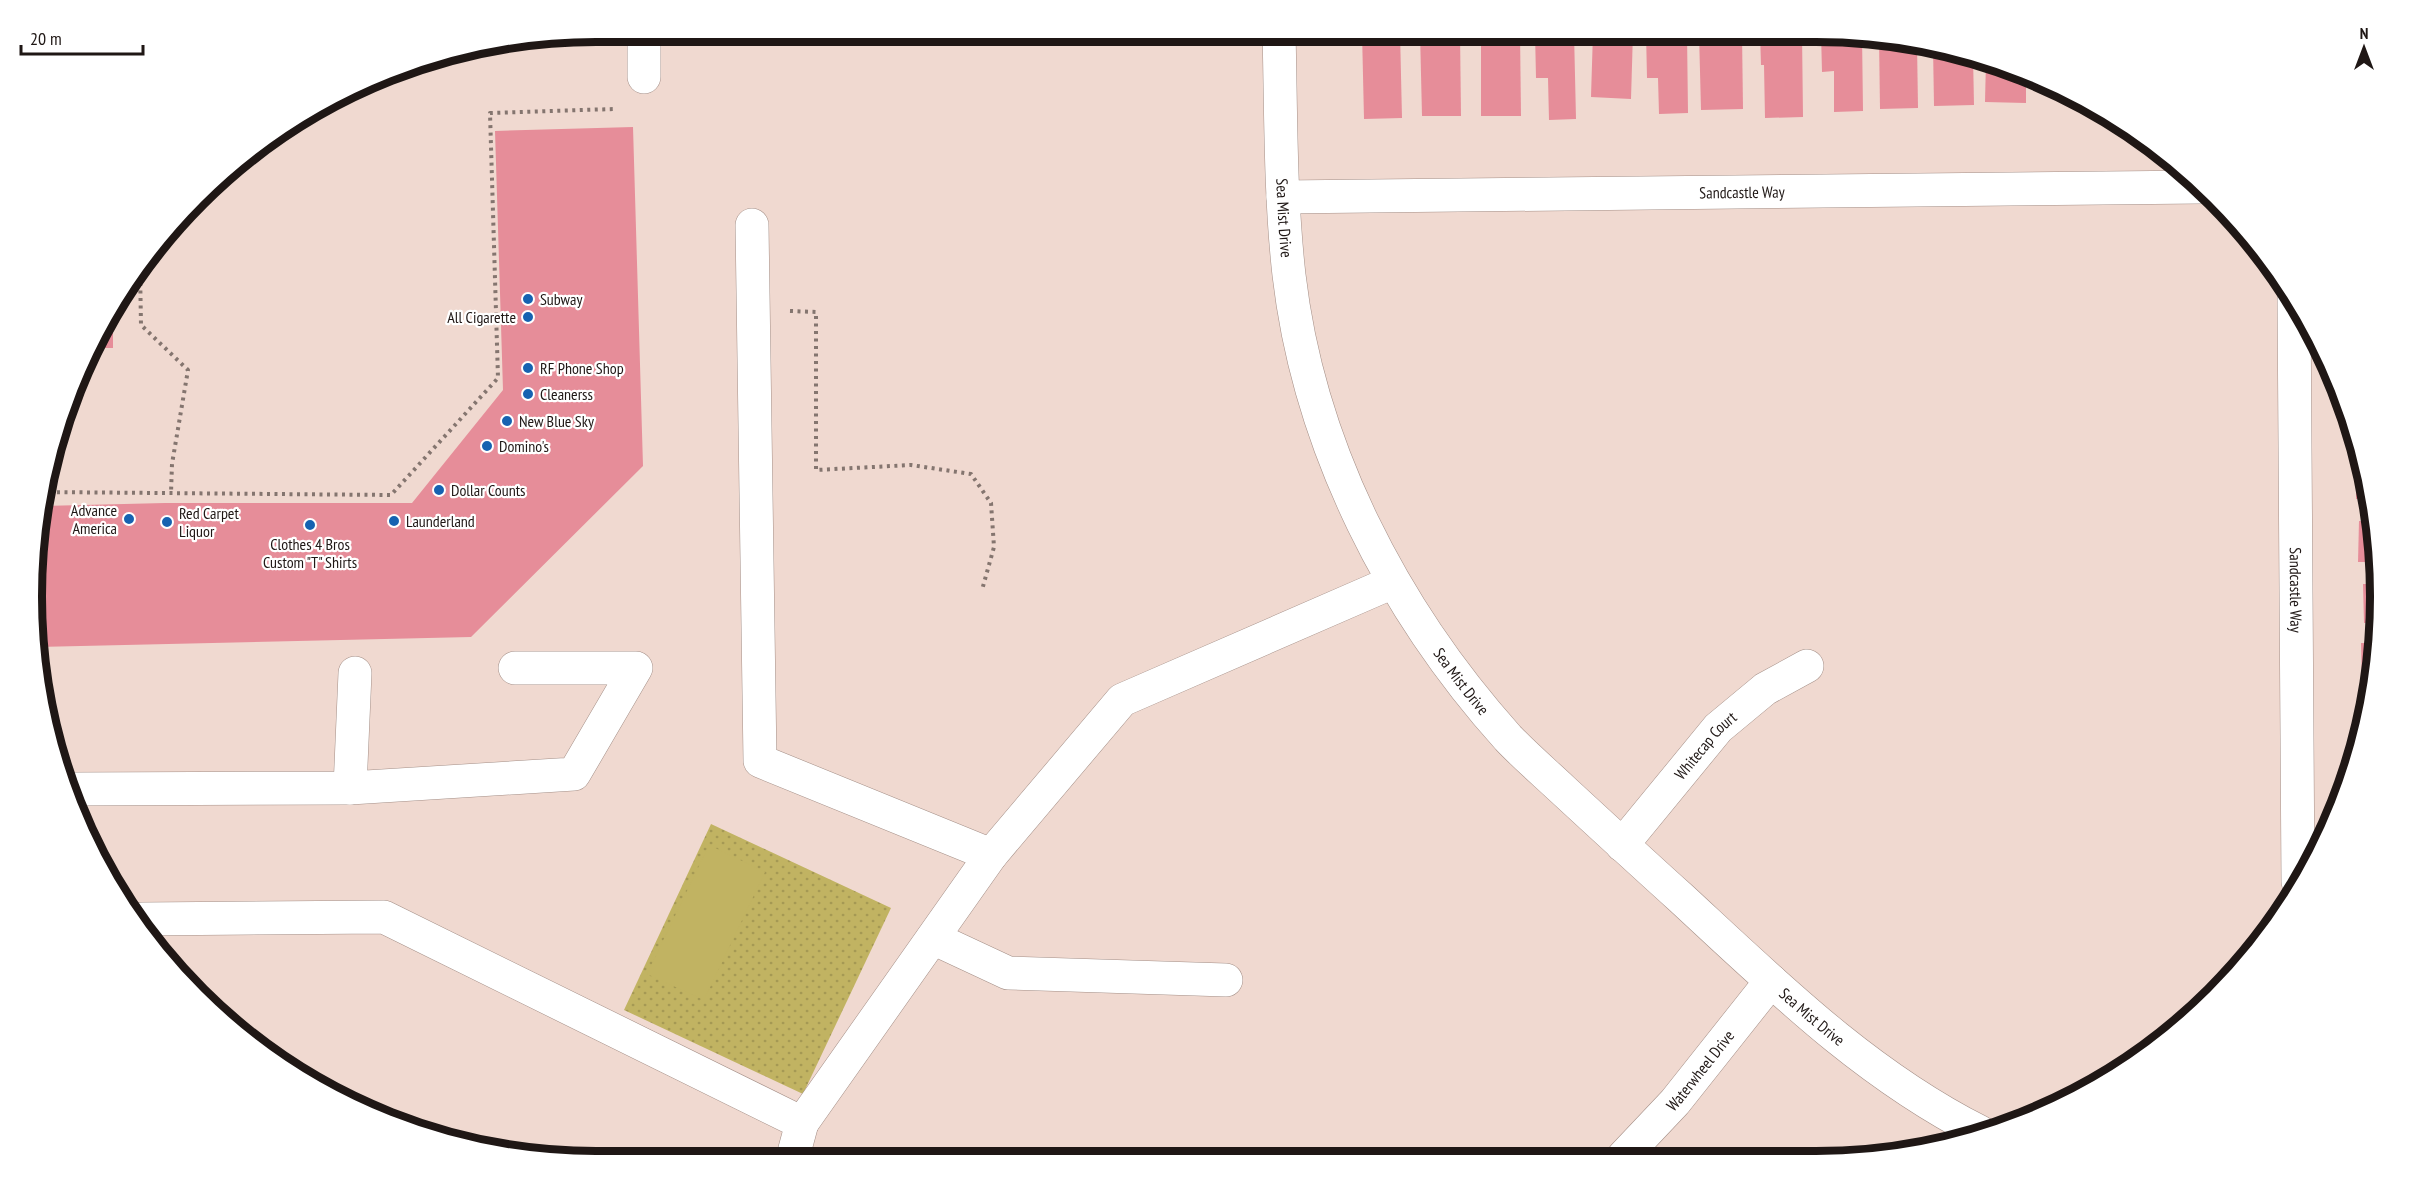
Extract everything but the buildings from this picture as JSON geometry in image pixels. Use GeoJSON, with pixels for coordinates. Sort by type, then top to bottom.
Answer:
{"type":"FeatureCollection","features":[{"type":"Feature","properties":{"kind":"street"},"geometry":{"type":"LineString","coordinates":[[644,42],[644,77]]}},
{"type":"Feature","properties":{"kind":"street","name":"Sea Mist Drive"},"geometry":{"type":"LineString","coordinates":[[1279,42],[1283,197],[1289,276],[1305,362],[1330,445],[1363,525],[1404,602],[1454,674],[1510,740],[1622,845],[1819,1024],[1877,1071],[1940,1112],[1972,1128]]}},
{"type":"Feature","properties":{"kind":"street","name":"Sandcastle Way"},"geometry":{"type":"LineString","coordinates":[[1283,197],[2189,187]]}},
{"type":"Feature","properties":{"kind":"street"},"geometry":{"type":"LineString","coordinates":[[752,225],[760,761],[991,855]]}},
{"type":"Feature","properties":{"kind":"street","name":"Sandcastle Way"},"geometry":{"type":"LineString","coordinates":[[2294,316],[2298,870]]}},
{"type":"Feature","properties":{"kind":"street"},"geometry":{"type":"LineString","coordinates":[[794,1151],[802,1123],[991,855],[1122,700],[1393,582]]}},
{"type":"Feature","properties":{"kind":"street","name":"Whitecap Court"},"geometry":{"type":"LineString","coordinates":[[1622,845],[1718,728],[1765,689],[1807,666]]}},
{"type":"Feature","properties":{"kind":"street"},"geometry":{"type":"LineString","coordinates":[[76,789],[350,788],[574,774],[636,668],[515,668]]}},
{"type":"Feature","properties":{"kind":"street"},"geometry":{"type":"LineString","coordinates":[[350,788],[355,673]]}},
{"type":"Feature","properties":{"kind":"street"},"geometry":{"type":"LineString","coordinates":[[146,919],[384,916],[802,1123]]}},
{"type":"Feature","properties":{"kind":"street"},"geometry":{"type":"LineString","coordinates":[[933,938],[1008,973],[1226,980]]}},
{"type":"Feature","properties":{"kind":"street","name":"Waterwheel Drive"},"geometry":{"type":"LineString","coordinates":[[1629,1151],[1676,1102],[1771,981]]}},
{"type":"Feature","properties":{"kind":"path"},"geometry":{"type":"LineString","coordinates":[[52,492],[392,495],[498,378],[490,113],[614,109]]}},
{"type":"Feature","properties":{"kind":"path"},"geometry":{"type":"LineString","coordinates":[[140,281],[141,325],[188,370],[172,464],[171,493]]}},
{"type":"Feature","properties":{"kind":"path"},"geometry":{"type":"LineString","coordinates":[[754,311],[816,312],[816,470],[911,465],[971,474],[991,503],[994,548],[982,590]]}},
{"type":"Feature","properties":{"kind":"shaded area"},"geometry":{"type":"Polygon","coordinates":[[[711,824],[891,908],[803,1094],[624,1010],[711,824]]]}},
{"type":"Feature","properties":{"kind":"shaded area"},"geometry":{"type":"Polygon","coordinates":[[[709,845],[765,872],[704,1000],[647,974],[709,845]]]}},
{"type":"Feature","properties":{"kind":"place","name":"Subway"},"geometry":{"type":"Point","coordinates":[528,299]}},
{"type":"Feature","properties":{"kind":"place","name":"All Cigarette"},"geometry":{"type":"Point","coordinates":[528,317]}},
{"type":"Feature","properties":{"kind":"place","name":"RF Phone Shop"},"geometry":{"type":"Point","coordinates":[528,368]}},
{"type":"Feature","properties":{"kind":"place","name":"Cleanerss"},"geometry":{"type":"Point","coordinates":[528,394]}},
{"type":"Feature","properties":{"kind":"place","name":"New Blue Sky"},"geometry":{"type":"Point","coordinates":[507,421]}},
{"type":"Feature","properties":{"kind":"place","name":"Domino's"},"geometry":{"type":"Point","coordinates":[487,446]}},
{"type":"Feature","properties":{"kind":"place","name":"Dollar Counts"},"geometry":{"type":"Point","coordinates":[439,490]}},
{"type":"Feature","properties":{"kind":"place","name":"Advance America"},"geometry":{"type":"Point","coordinates":[129,519]}},
{"type":"Feature","properties":{"kind":"place","name":"Launderland"},"geometry":{"type":"Point","coordinates":[394,521]}},
{"type":"Feature","properties":{"kind":"place","name":"Red Carpet Liquor"},"geometry":{"type":"Point","coordinates":[167,522]}},
{"type":"Feature","properties":{"kind":"place","name":"Clothes 4 Bros Custom \"T\" Shirts"},"geometry":{"type":"Point","coordinates":[310,525]}}]}
